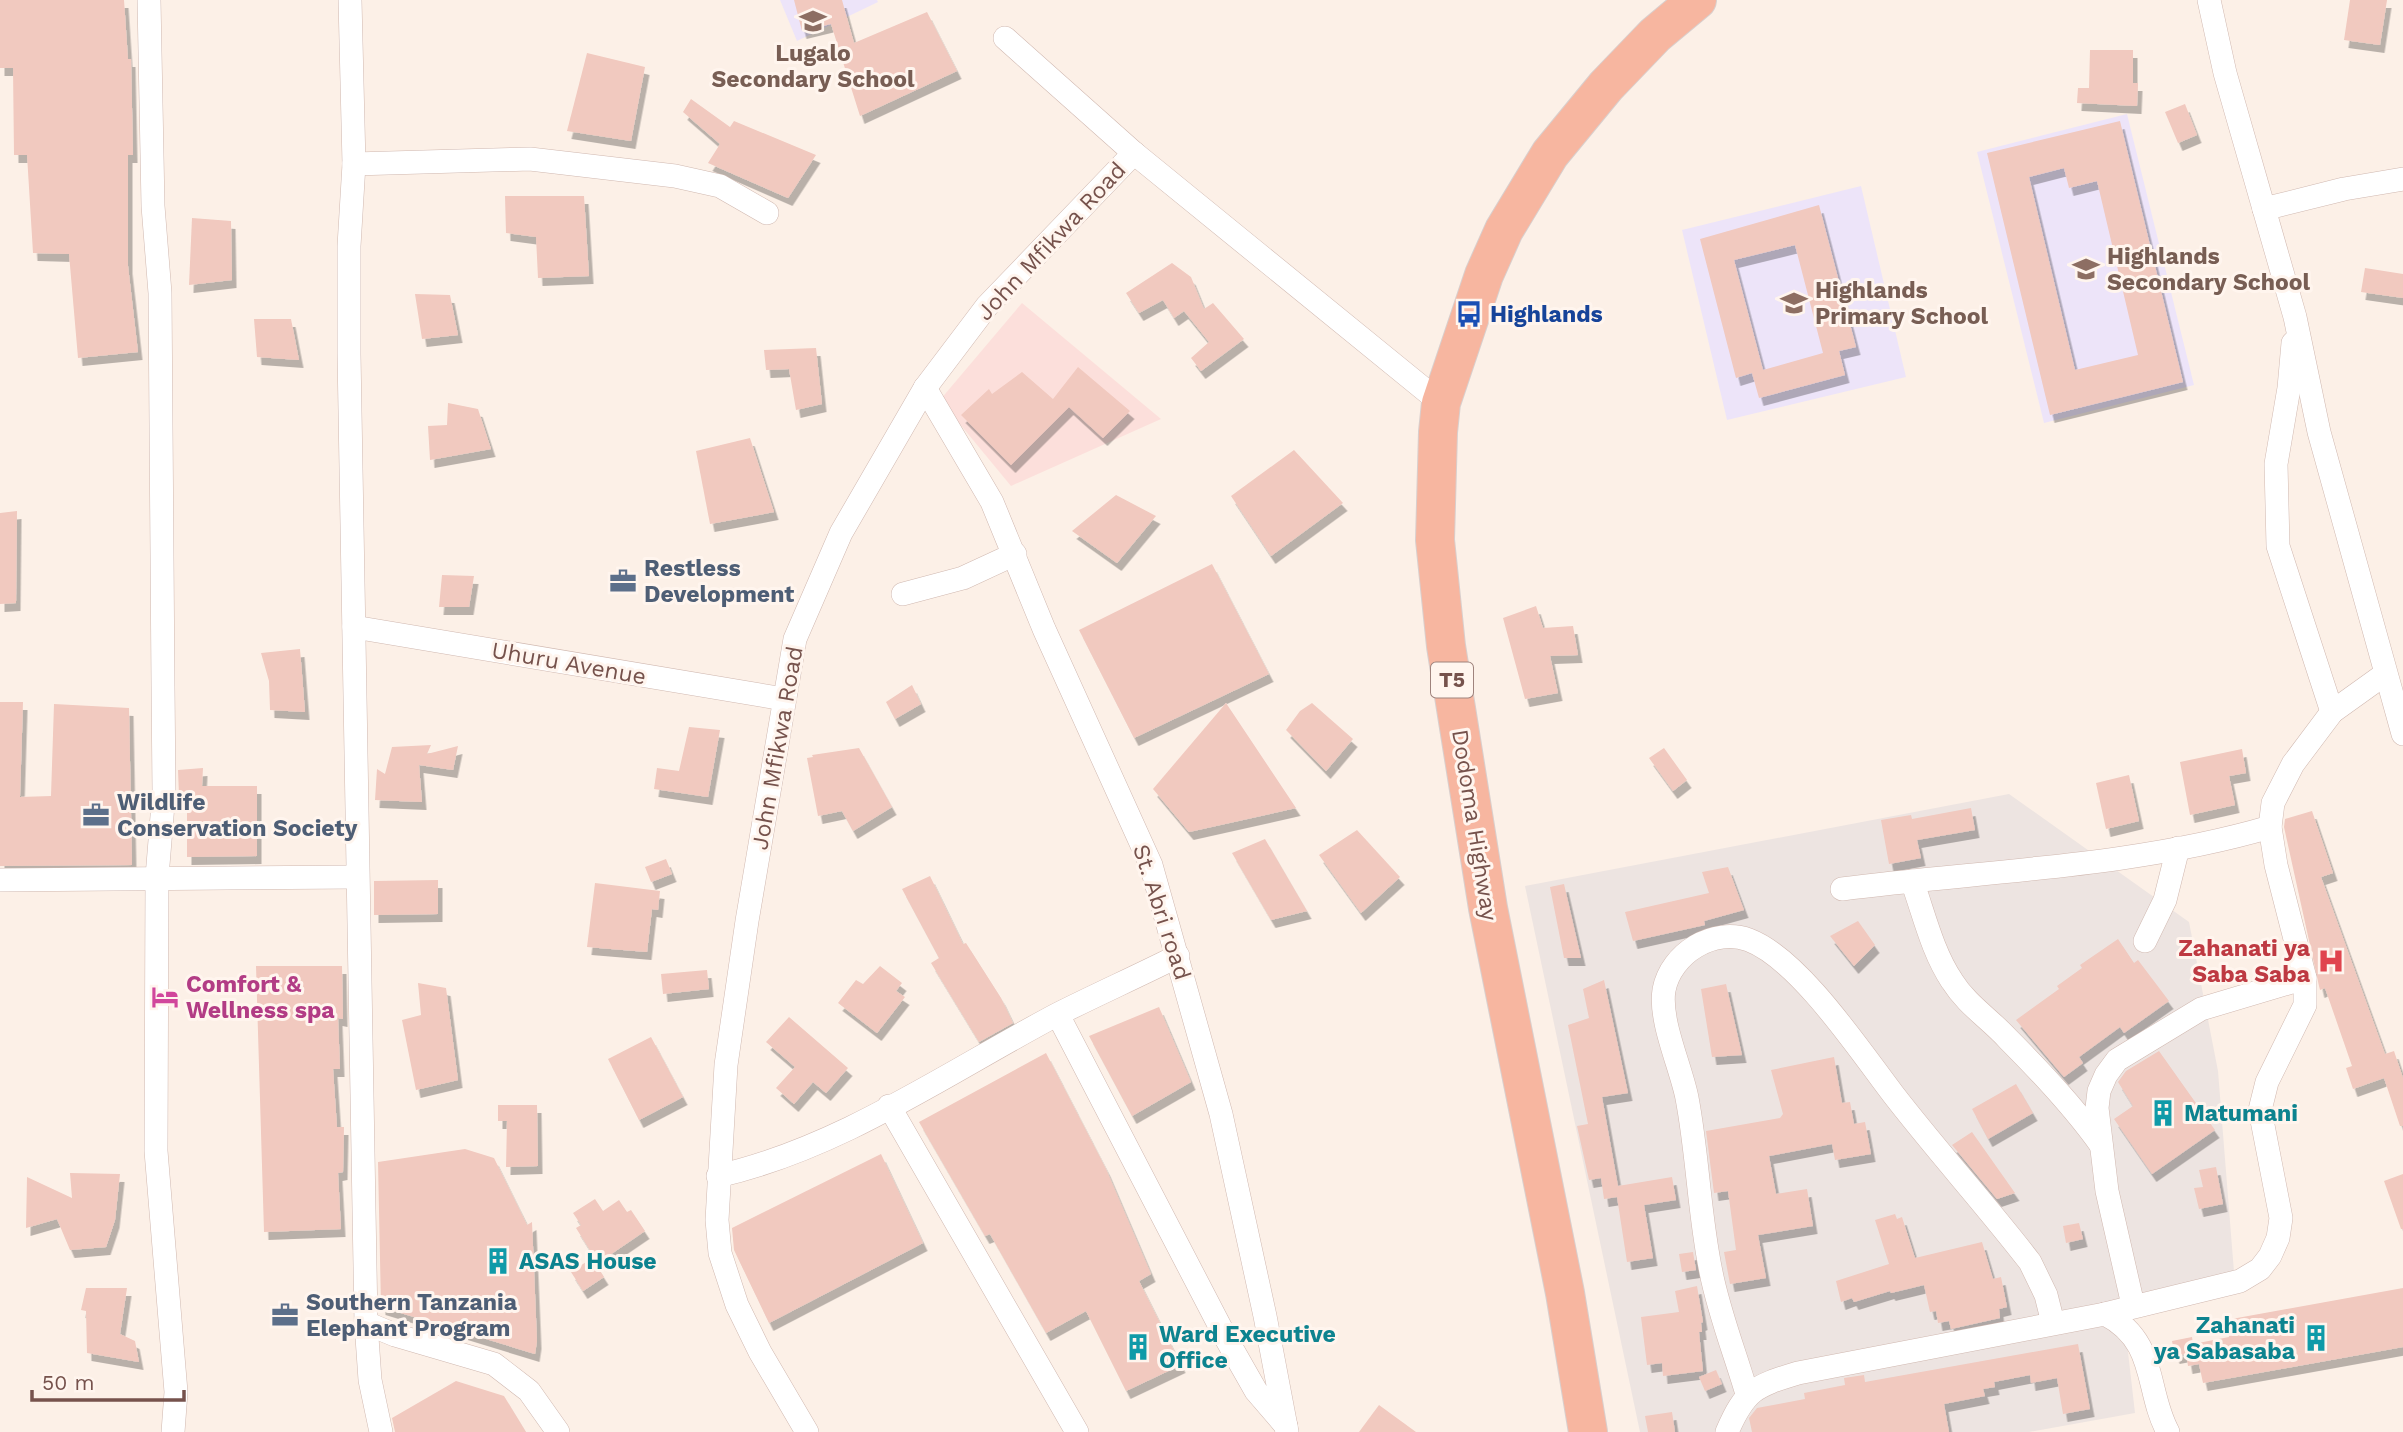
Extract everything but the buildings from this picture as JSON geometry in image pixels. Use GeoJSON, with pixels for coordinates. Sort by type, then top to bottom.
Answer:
{"type":"FeatureCollection","features":[{"type":"Feature","properties":{"kind":"highway","name":"Dodoma Highway"},"geometry":{"type":"LineString","coordinates":[[1588,1432],[1565,1293],[1488,908],[1447,646],[1435,540],[1434,496],[1441,403],[1493,254],[1504,230],[1550,154],[1639,52],[1697,0]]}},
{"type":"Feature","properties":{"kind":"street"},"geometry":{"type":"LineString","coordinates":[[149,0],[153,206],[160,293],[164,699],[164,792],[157,877],[156,1151],[176,1392],[173,1432]]}},
{"type":"Feature","properties":{"kind":"street"},"geometry":{"type":"LineString","coordinates":[[350,0],[354,164],[349,246],[349,354],[356,877],[366,1323],[370,1380],[381,1432]]}},
{"type":"Feature","properties":{"kind":"street"},"geometry":{"type":"LineString","coordinates":[[2209,0],[2225,73],[2295,317],[2319,432],[2403,734]]}},
{"type":"Feature","properties":{"kind":"street"},"geometry":{"type":"LineString","coordinates":[[1005,38],[1134,153],[1441,403]]}},
{"type":"Feature","properties":{"kind":"street","name":"John Mfikwa Road"},"geometry":{"type":"LineString","coordinates":[[807,1432],[760,1352],[737,1305],[720,1253],[718,1176],[726,1066],[795,639],[841,533],[925,388],[987,306],[1134,153]]}},
{"type":"Feature","properties":{"kind":"street"},"geometry":{"type":"LineString","coordinates":[[354,164],[530,159],[675,176],[720,186],[767,213]]}},
{"type":"Feature","properties":{"kind":"street"},"geometry":{"type":"LineString","coordinates":[[2264,209],[2344,189],[2403,179]]}},
{"type":"Feature","properties":{"kind":"street"},"geometry":{"type":"LineString","coordinates":[[2295,317],[2289,388],[2276,464],[2275,518],[2278,546],[2332,712]]}},
{"type":"Feature","properties":{"kind":"street","name":"St. Abri road"},"geometry":{"type":"LineString","coordinates":[[925,388],[969,459],[1015,554],[1044,629],[1151,865],[1221,1114],[1265,1316],[1286,1429]]}},
{"type":"Feature","properties":{"kind":"street"},"geometry":{"type":"LineString","coordinates":[[903,594],[963,578],[1015,554]]}},
{"type":"Feature","properties":{"kind":"street","name":"Uhuru Avenue"},"geometry":{"type":"LineString","coordinates":[[354,627],[784,699]]}},
{"type":"Feature","properties":{"kind":"street"},"geometry":{"type":"LineString","coordinates":[[1727,1432],[1747,1394],[1765,1383],[1798,1373],[2105,1314],[2240,1281],[2260,1269],[2270,1256],[2281,1219],[2260,1110],[2267,1082],[2305,1005],[2305,978],[2276,865],[2270,827],[2273,803],[2293,764],[2332,712],[2385,674]]}},
{"type":"Feature","properties":{"kind":"street"},"geometry":{"type":"LineString","coordinates":[[1842,889],[2048,867],[2223,841],[2270,827]]}},
{"type":"Feature","properties":{"kind":"street"},"geometry":{"type":"LineString","coordinates":[[2144,941],[2165,900],[2178,848]]}},
{"type":"Feature","properties":{"kind":"street"},"geometry":{"type":"LineString","coordinates":[[0,880],[356,877]]}},
{"type":"Feature","properties":{"kind":"street"},"geometry":{"type":"LineString","coordinates":[[1912,881],[1938,956],[1966,1001],[2008,1039],[2068,1103],[2103,1147]]}},
{"type":"Feature","properties":{"kind":"street"},"geometry":{"type":"LineString","coordinates":[[1747,1394],[1710,1269],[1694,1133],[1668,1027],[1664,993],[1669,974],[1678,960],[1698,946],[1721,936],[1751,941],[1811,991],[2030,1262],[2046,1295],[2053,1322]]}},
{"type":"Feature","properties":{"kind":"street"},"geometry":{"type":"LineString","coordinates":[[718,1176],[756,1167],[836,1135],[1058,1014],[1178,956]]}},
{"type":"Feature","properties":{"kind":"street"},"geometry":{"type":"LineString","coordinates":[[2133,1305],[2110,1216],[2097,1108],[2099,1091],[2106,1075],[2118,1060],[2201,1009],[2305,978]]}},
{"type":"Feature","properties":{"kind":"street"},"geometry":{"type":"LineString","coordinates":[[1058,1014],[1227,1340],[1256,1391],[1286,1429]]}},
{"type":"Feature","properties":{"kind":"street"},"geometry":{"type":"LineString","coordinates":[[889,1106],[1077,1432]]}},
{"type":"Feature","properties":{"kind":"street"},"geometry":{"type":"LineString","coordinates":[[2105,1314],[2129,1330],[2137,1343],[2151,1373],[2163,1430]]}},
{"type":"Feature","properties":{"kind":"street"},"geometry":{"type":"LineString","coordinates":[[366,1323],[395,1335],[494,1364],[529,1391],[558,1432]]}},
{"type":"Feature","properties":{"kind":"shaded area","name":"Lugalo Secondary School"},"geometry":{"type":"Polygon","coordinates":[[[780,0],[877,0],[878,2],[797,41],[780,0]]]}},
{"type":"Feature","properties":{"kind":"shaded area","name":"Highlands Secondary School"},"geometry":{"type":"Polygon","coordinates":[[[2127,114],[2194,385],[2044,423],[1977,152],[2127,114]]]}},
{"type":"Feature","properties":{"kind":"shaded area","name":"Highlands Primary School"},"geometry":{"type":"Polygon","coordinates":[[[1861,186],[1906,377],[1727,420],[1682,230],[1861,186]]]}},
{"type":"Feature","properties":{"kind":"shaded area"},"geometry":{"type":"Polygon","coordinates":[[[1022,303],[1161,419],[1011,486],[940,400],[1022,303]]]}},
{"type":"Feature","properties":{"kind":"shaded area"},"geometry":{"type":"Polygon","coordinates":[[[2009,794],[2189,922],[2218,1071],[2234,1272],[2122,1300],[2135,1413],[2029,1432],[1640,1432],[1525,886],[2009,794]]]}},
{"type":"Feature","properties":{"kind":"place","name":"Lugalo Secondary School"},"geometry":{"type":"Point","coordinates":[813,21]}},
{"type":"Feature","properties":{"kind":"place","name":"Highlands Secondary School"},"geometry":{"type":"Point","coordinates":[2086,269]}},
{"type":"Feature","properties":{"kind":"place","name":"Highlands Primary School"},"geometry":{"type":"Point","coordinates":[1794,303]}},
{"type":"Feature","properties":{"kind":"place","name":"Highlands"},"geometry":{"type":"Point","coordinates":[1469,314]}},
{"type":"Feature","properties":{"kind":"place","name":"Restless Development"},"geometry":{"type":"Point","coordinates":[623,581]}},
{"type":"Feature","properties":{"kind":"place","name":"Wildlife Conservation Society"},"geometry":{"type":"Point","coordinates":[96,815]}},
{"type":"Feature","properties":{"kind":"place","name":"Zahanati ya Saba Saba"},"geometry":{"type":"Point","coordinates":[2331,961]}},
{"type":"Feature","properties":{"kind":"place","name":"Comfort & Wellness spa"},"geometry":{"type":"Point","coordinates":[165,997]}},
{"type":"Feature","properties":{"kind":"place","name":"Matumani"},"geometry":{"type":"Point","coordinates":[2163,1113]}},
{"type":"Feature","properties":{"kind":"place","name":"ASAS House"},"geometry":{"type":"Point","coordinates":[498,1261]}},
{"type":"Feature","properties":{"kind":"place","name":"Southern Tanzania Elephant Program"},"geometry":{"type":"Point","coordinates":[285,1315]}},
{"type":"Feature","properties":{"kind":"place","name":"Zahanati ya Sabasaba"},"geometry":{"type":"Point","coordinates":[2316,1338]}},
{"type":"Feature","properties":{"kind":"place","name":"Ward Executive Office"},"geometry":{"type":"Point","coordinates":[1138,1347]}}]}
